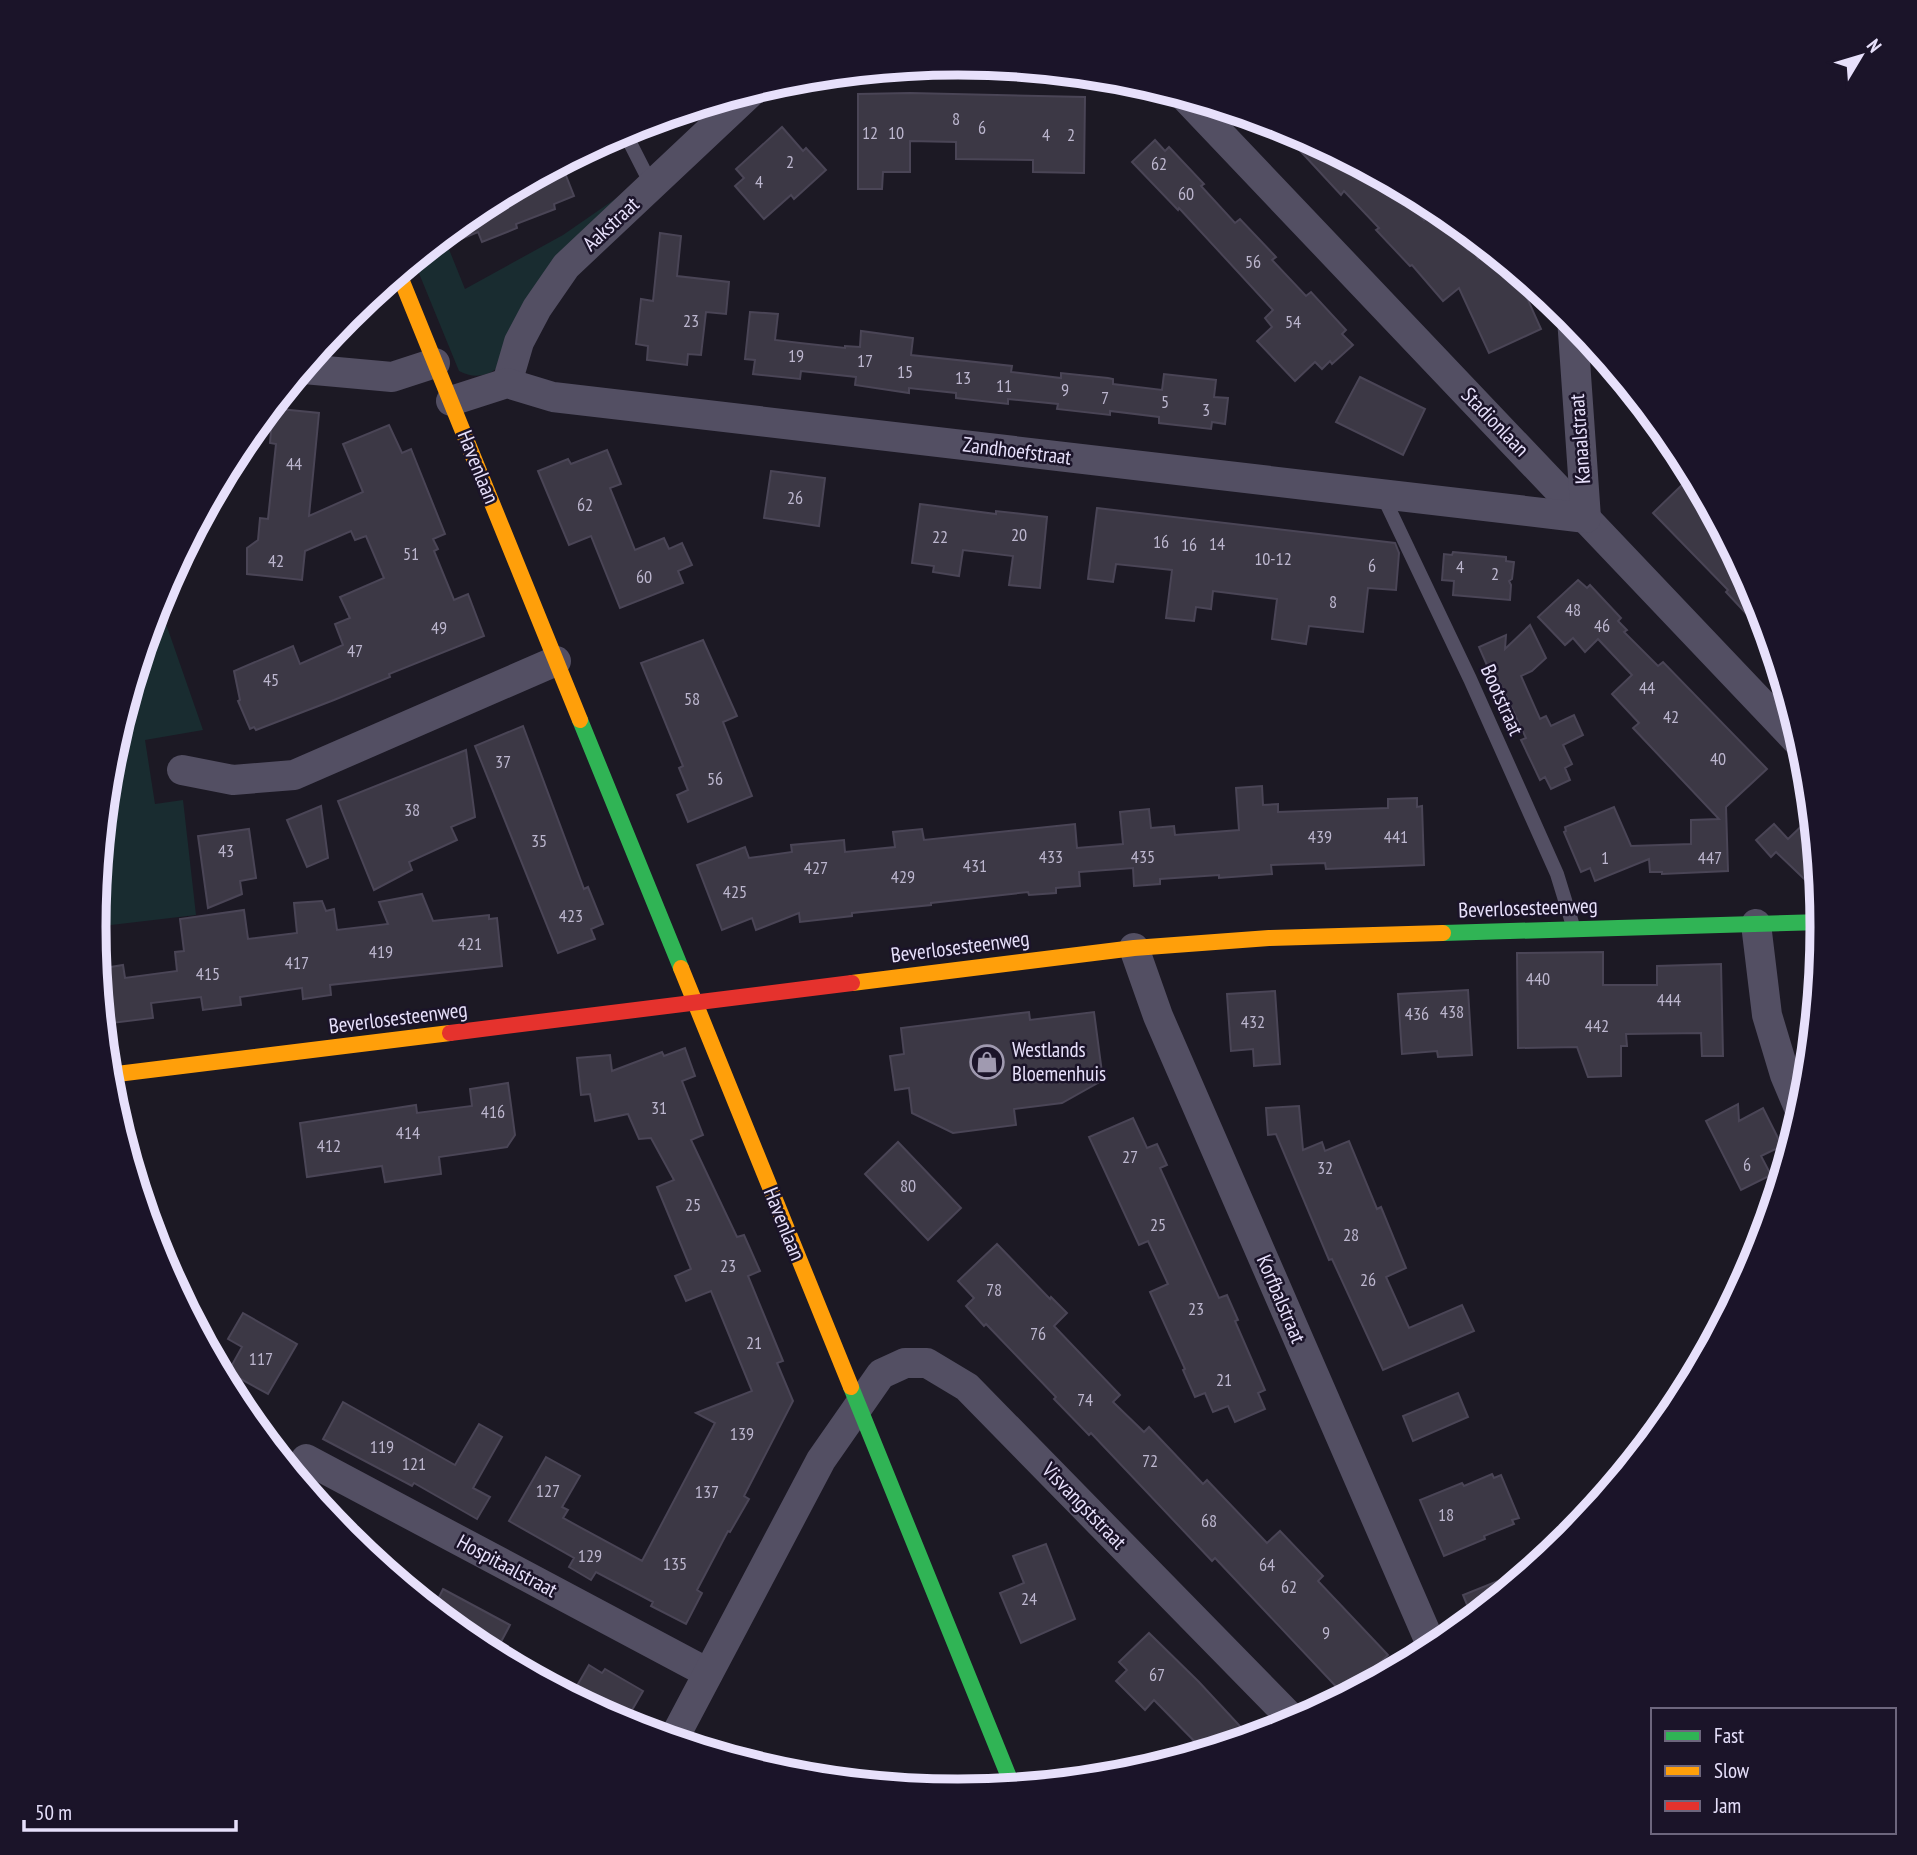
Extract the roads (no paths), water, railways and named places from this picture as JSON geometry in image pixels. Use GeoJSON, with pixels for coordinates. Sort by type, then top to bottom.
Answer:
{"type":"FeatureCollection","features":[{"type":"Feature","properties":{"kind":"street","name":"Aakstraat"},"geometry":{"type":"LineString","coordinates":[[507,383],[519,342],[537,308],[566,266],[738,104]]}},
{"type":"Feature","properties":{"kind":"street","name":"Stadionlaan"},"geometry":{"type":"LineString","coordinates":[[1197,109],[1787,730]]}},
{"type":"Feature","properties":{"kind":"street","name":"Havenlaan"},"geometry":{"type":"LineString","coordinates":[[402,282],[1009,1778]]}},
{"type":"Feature","properties":{"kind":"street","name":"Kanaalstraat"},"geometry":{"type":"LineString","coordinates":[[1573,338],[1586,517]]}},
{"type":"Feature","properties":{"kind":"street"},"geometry":{"type":"LineString","coordinates":[[315,370],[392,377],[435,363]]}},
{"type":"Feature","properties":{"kind":"street","name":"Zandhoefstraat"},"geometry":{"type":"LineString","coordinates":[[507,383],[553,397],[1586,517]]}},
{"type":"Feature","properties":{"kind":"street"},"geometry":{"type":"LineString","coordinates":[[452,401],[507,383]]}},
{"type":"Feature","properties":{"kind":"street"},"geometry":{"type":"LineString","coordinates":[[182,770],[233,780],[294,775],[556,661]]}},
{"type":"Feature","properties":{"kind":"street","name":"Beverlosesteenweg"},"geometry":{"type":"LineString","coordinates":[[120,1074],[1134,948],[1269,938],[1811,922]]}},
{"type":"Feature","properties":{"kind":"street"},"geometry":{"type":"LineString","coordinates":[[1756,923],[1767,1015],[1794,1096]]}},
{"type":"Feature","properties":{"kind":"street","name":"Korfbalstraat"},"geometry":{"type":"LineString","coordinates":[[1134,948],[1158,1016],[1428,1639]]}},
{"type":"Feature","properties":{"kind":"street","name":"Visvangststraat"},"geometry":{"type":"LineString","coordinates":[[859,1408],[881,1374],[905,1363],[927,1363],[967,1387],[1287,1714]]}},
{"type":"Feature","properties":{"kind":"street"},"geometry":{"type":"LineString","coordinates":[[677,1732],[821,1460],[859,1408]]}},
{"type":"Feature","properties":{"kind":"street","name":"Hospitaalstraat"},"geometry":{"type":"LineString","coordinates":[[306,1459],[708,1673]]}},
{"type":"Feature","properties":{"kind":"lane"},"geometry":{"type":"LineString","coordinates":[[629,141],[652,186]]}},
{"type":"Feature","properties":{"kind":"lane","name":"Bootstraat"},"geometry":{"type":"LineString","coordinates":[[1382,494],[1470,679],[1557,874],[1574,927]]}},
{"type":"Feature","properties":{"kind":"place","name":"Westlands Bloemenhuis"},"geometry":{"type":"Point","coordinates":[987,1062]}}]}
